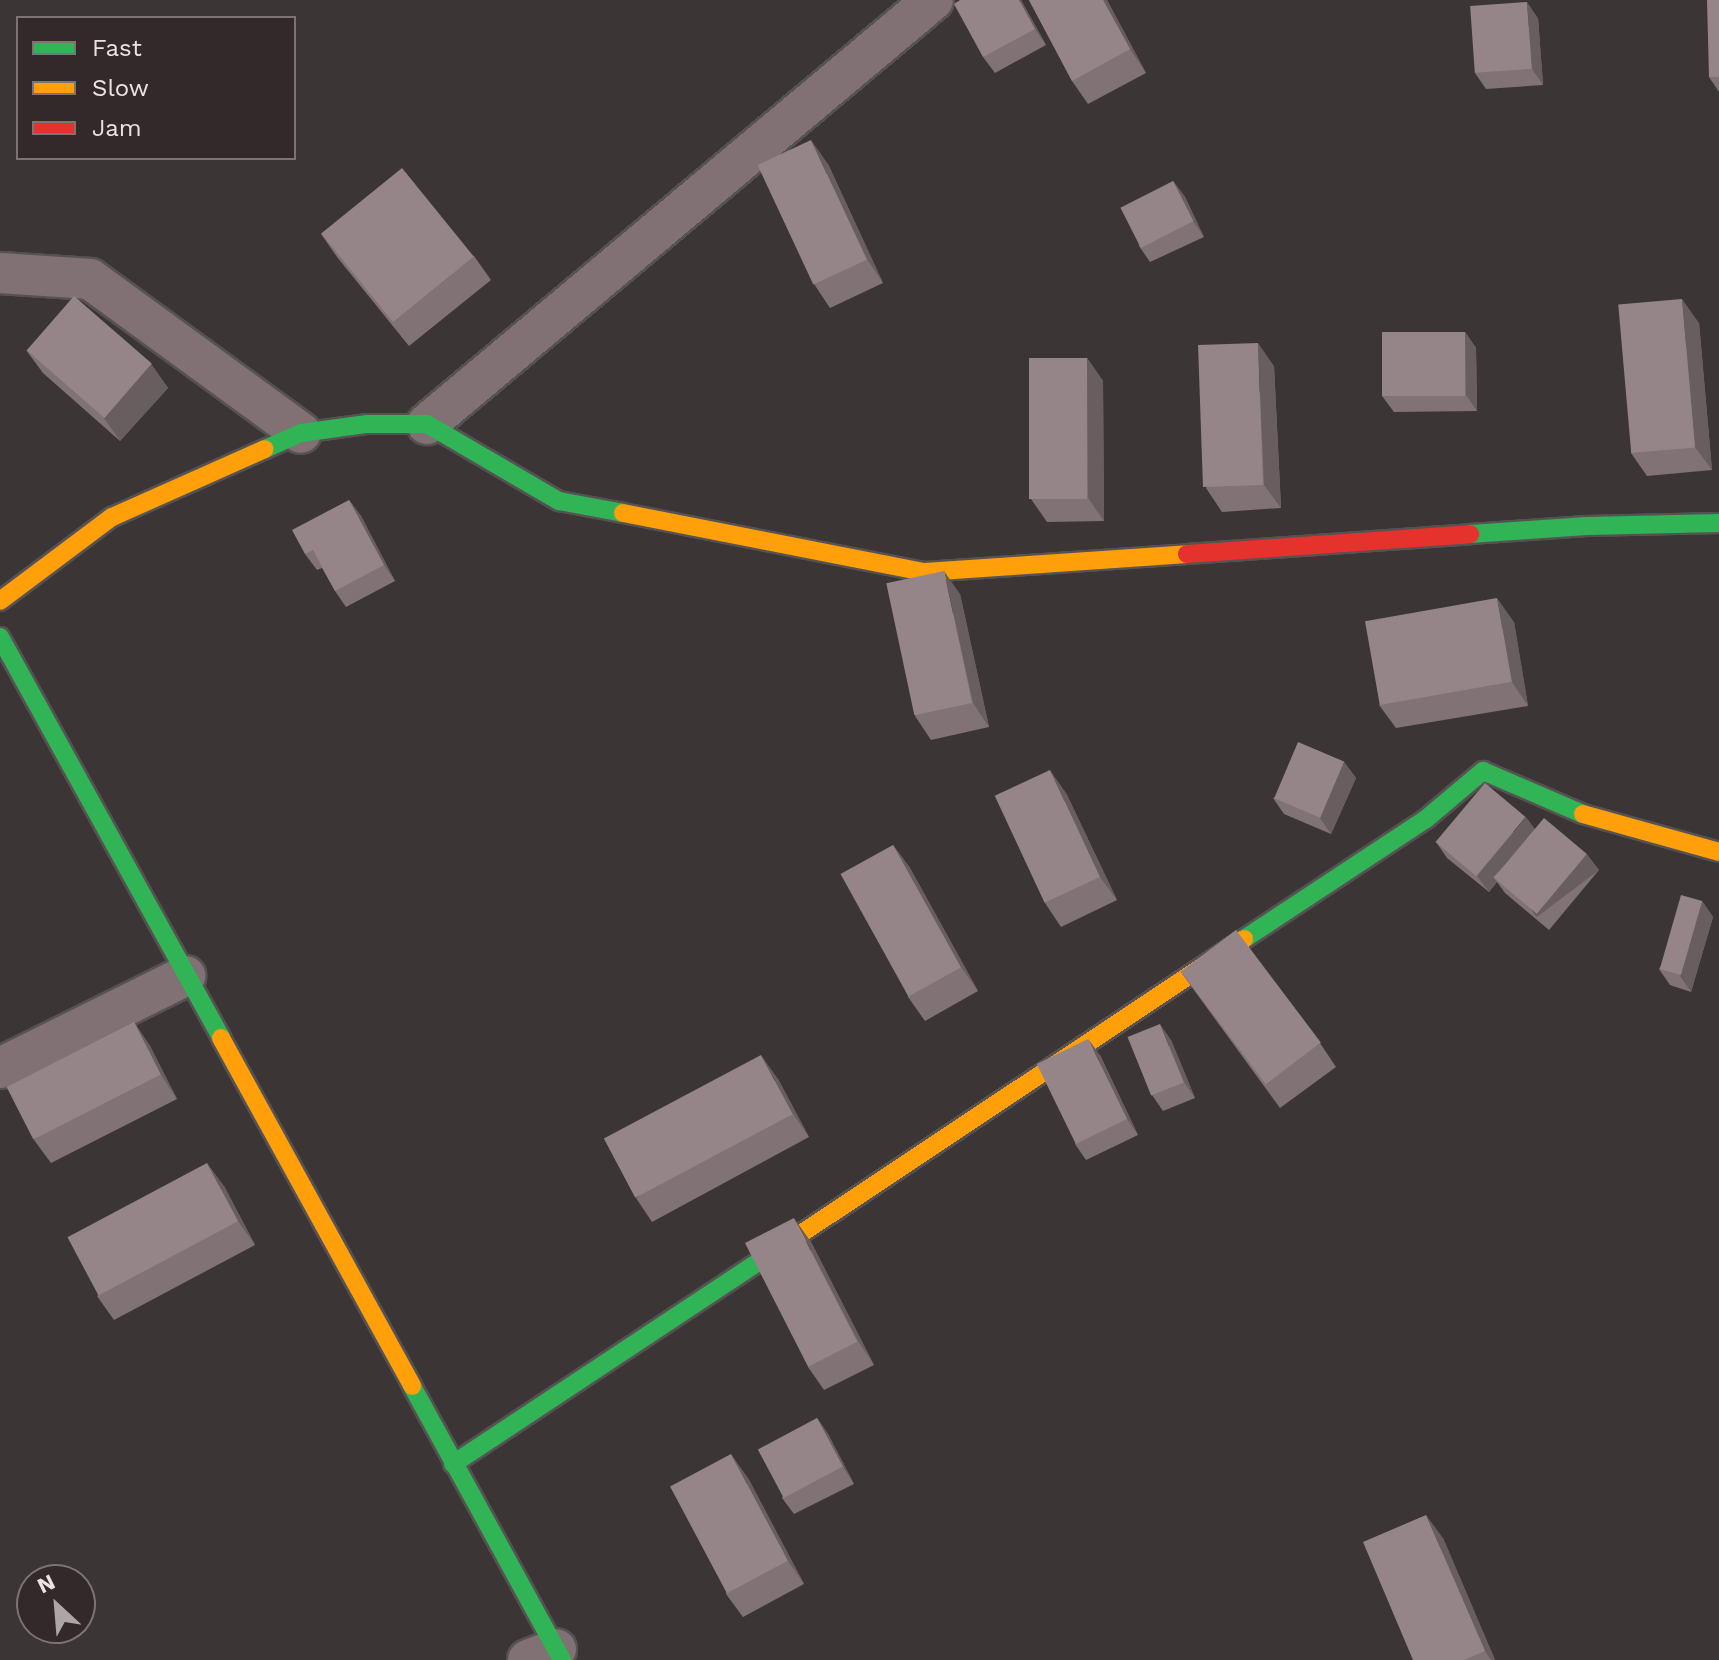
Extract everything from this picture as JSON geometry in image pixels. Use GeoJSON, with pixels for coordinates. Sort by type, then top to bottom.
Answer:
{"type":"FeatureCollection","features":[{"type":"Feature","properties":{"kind":"street"},"geometry":{"type":"LineString","coordinates":[[427,424],[933,0]]}},
{"type":"Feature","properties":{"kind":"street"},"geometry":{"type":"LineString","coordinates":[[0,273],[90,279],[301,433]]}},
{"type":"Feature","properties":{"kind":"street"},"geometry":{"type":"LineString","coordinates":[[0,601],[112,517],[301,433],[367,424],[427,424],[559,501],[925,572],[1587,526],[1719,523]]}},
{"type":"Feature","properties":{"kind":"street"},"geometry":{"type":"LineString","coordinates":[[1,642],[453,1464],[549,1656]]}},
{"type":"Feature","properties":{"kind":"street"},"geometry":{"type":"LineString","coordinates":[[453,1464],[1426,819],[1483,771],[1590,817],[1719,852]]}},
{"type":"Feature","properties":{"kind":"street"},"geometry":{"type":"LineString","coordinates":[[0,1068],[185,976]]}},
{"type":"Feature","properties":{"kind":"building"},"geometry":{"type":"Polygon","coordinates":[[[960,0],[1019,0],[1035,29],[983,57],[954,4],[960,0]]]}},
{"type":"Feature","properties":{"kind":"building"},"geometry":{"type":"Polygon","coordinates":[[[1029,0],[1103,0],[1130,49],[1072,81],[1029,0]]]}},
{"type":"Feature","properties":{"kind":"building"},"geometry":{"type":"Polygon","coordinates":[[[1707,0],[1719,0],[1719,77],[1709,77],[1707,0]]]}},
{"type":"Feature","properties":{"kind":"building"},"geometry":{"type":"Polygon","coordinates":[[[1527,2],[1532,69],[1475,73],[1470,6],[1527,2]]]}},
{"type":"Feature","properties":{"kind":"building"},"geometry":{"type":"Polygon","coordinates":[[[811,140],[867,260],[813,285],[758,165],[811,140]]]}},
{"type":"Feature","properties":{"kind":"building"},"geometry":{"type":"Polygon","coordinates":[[[402,168],[474,257],[393,322],[321,233],[402,168]]]}},
{"type":"Feature","properties":{"kind":"building"},"geometry":{"type":"Polygon","coordinates":[[[1173,181],[1193,221],[1141,248],[1120,208],[1173,181]]]}},
{"type":"Feature","properties":{"kind":"building"},"geometry":{"type":"Polygon","coordinates":[[[74,296],[152,364],[104,418],[27,350],[74,296]]]}},
{"type":"Feature","properties":{"kind":"building"},"geometry":{"type":"Polygon","coordinates":[[[1682,299],[1695,447],[1631,453],[1618,305],[1682,299]]]}},
{"type":"Feature","properties":{"kind":"building"},"geometry":{"type":"Polygon","coordinates":[[[1382,332],[1465,332],[1465,396],[1382,396],[1382,332]]]}},
{"type":"Feature","properties":{"kind":"building"},"geometry":{"type":"Polygon","coordinates":[[[1258,343],[1263,485],[1203,487],[1198,345],[1258,343]]]}},
{"type":"Feature","properties":{"kind":"building"},"geometry":{"type":"Polygon","coordinates":[[[1029,358],[1087,358],[1087,499],[1029,499],[1029,358]]]}},
{"type":"Feature","properties":{"kind":"building"},"geometry":{"type":"Polygon","coordinates":[[[349,500],[384,565],[335,591],[313,550],[305,554],[292,530],[349,500]]]}},
{"type":"Feature","properties":{"kind":"building"},"geometry":{"type":"Polygon","coordinates":[[[944,571],[972,703],[914,715],[886,583],[944,571]]]}},
{"type":"Feature","properties":{"kind":"building"},"geometry":{"type":"Polygon","coordinates":[[[1497,598],[1512,682],[1380,705],[1365,621],[1497,598]]]}},
{"type":"Feature","properties":{"kind":"building"},"geometry":{"type":"Polygon","coordinates":[[[1298,742],[1344,762],[1320,818],[1274,798],[1298,742]]]}},
{"type":"Feature","properties":{"kind":"building"},"geometry":{"type":"Polygon","coordinates":[[[1050,770],[1100,877],[1045,903],[995,796],[1050,770]]]}},
{"type":"Feature","properties":{"kind":"building"},"geometry":{"type":"Polygon","coordinates":[[[1485,783],[1526,817],[1476,876],[1436,842],[1485,783]]]}},
{"type":"Feature","properties":{"kind":"building"},"geometry":{"type":"Polygon","coordinates":[[[1544,818],[1587,854],[1537,914],[1494,878],[1544,818]]]}},
{"type":"Feature","properties":{"kind":"building"},"geometry":{"type":"Polygon","coordinates":[[[893,845],[961,967],[908,997],[841,874],[893,845]]]}},
{"type":"Feature","properties":{"kind":"building"},"geometry":{"type":"Polygon","coordinates":[[[1681,895],[1702,901],[1681,975],[1660,969],[1681,895]]]}},
{"type":"Feature","properties":{"kind":"building"},"geometry":{"type":"Polygon","coordinates":[[[1236,930],[1321,1043],[1266,1084],[1181,972],[1236,930]]]}},
{"type":"Feature","properties":{"kind":"building"},"geometry":{"type":"Polygon","coordinates":[[[134,1022],[161,1075],[33,1139],[7,1087],[134,1022]]]}},
{"type":"Feature","properties":{"kind":"building"},"geometry":{"type":"Polygon","coordinates":[[[1160,1024],[1184,1082],[1151,1096],[1128,1037],[1160,1024]]]}},
{"type":"Feature","properties":{"kind":"building"},"geometry":{"type":"Polygon","coordinates":[[[1088,1039],[1127,1119],[1076,1144],[1037,1064],[1088,1039]]]}},
{"type":"Feature","properties":{"kind":"building"},"geometry":{"type":"Polygon","coordinates":[[[761,1055],[792,1114],[635,1198],[604,1139],[761,1055]]]}},
{"type":"Feature","properties":{"kind":"building"},"geometry":{"type":"Polygon","coordinates":[[[207,1163],[238,1221],[98,1295],[67,1237],[207,1163]]]}},
{"type":"Feature","properties":{"kind":"building"},"geometry":{"type":"Polygon","coordinates":[[[794,1218],[857,1342],[808,1367],[745,1243],[794,1218]]]}},
{"type":"Feature","properties":{"kind":"building"},"geometry":{"type":"Polygon","coordinates":[[[817,1418],[843,1467],[784,1498],[758,1449],[817,1418]]]}},
{"type":"Feature","properties":{"kind":"building"},"geometry":{"type":"Polygon","coordinates":[[[731,1454],[788,1561],[727,1593],[670,1486],[731,1454]]]}},
{"type":"Feature","properties":{"kind":"building"},"geometry":{"type":"Polygon","coordinates":[[[1426,1515],[1485,1651],[1464,1660],[1413,1660],[1363,1542],[1426,1515]]]}},
{"type":"Feature","properties":{"kind":"traffic: fast"},"geometry":{"type":"LineString","coordinates":[[265,449],[301,433],[367,424],[427,424],[559,501],[623,513]]}},
{"type":"Feature","properties":{"kind":"traffic: fast"},"geometry":{"type":"LineString","coordinates":[[1470,534],[1587,526],[1719,523]]}},
{"type":"Feature","properties":{"kind":"traffic: fast"},"geometry":{"type":"LineString","coordinates":[[0,637],[221,1038]]}},
{"type":"Feature","properties":{"kind":"traffic: fast"},"geometry":{"type":"LineString","coordinates":[[1244,939],[1426,819],[1483,771],[1583,814]]}},
{"type":"Feature","properties":{"kind":"traffic: fast"},"geometry":{"type":"LineString","coordinates":[[453,1464],[802,1233]]}},
{"type":"Feature","properties":{"kind":"traffic: fast"},"geometry":{"type":"LineString","coordinates":[[412,1386],[562,1660]]}},
{"type":"Feature","properties":{"kind":"traffic: slow"},"geometry":{"type":"LineString","coordinates":[[0,601],[112,517],[265,449]]}},
{"type":"Feature","properties":{"kind":"traffic: slow"},"geometry":{"type":"LineString","coordinates":[[623,513],[925,572],[1187,554]]}},
{"type":"Feature","properties":{"kind":"traffic: slow"},"geometry":{"type":"LineString","coordinates":[[1583,814],[1719,852]]}},
{"type":"Feature","properties":{"kind":"traffic: slow"},"geometry":{"type":"LineString","coordinates":[[802,1233],[1244,939]]}},
{"type":"Feature","properties":{"kind":"traffic: slow"},"geometry":{"type":"LineString","coordinates":[[221,1038],[412,1386]]}},
{"type":"Feature","properties":{"kind":"traffic: jam"},"geometry":{"type":"LineString","coordinates":[[1187,554],[1470,534]]}}]}
